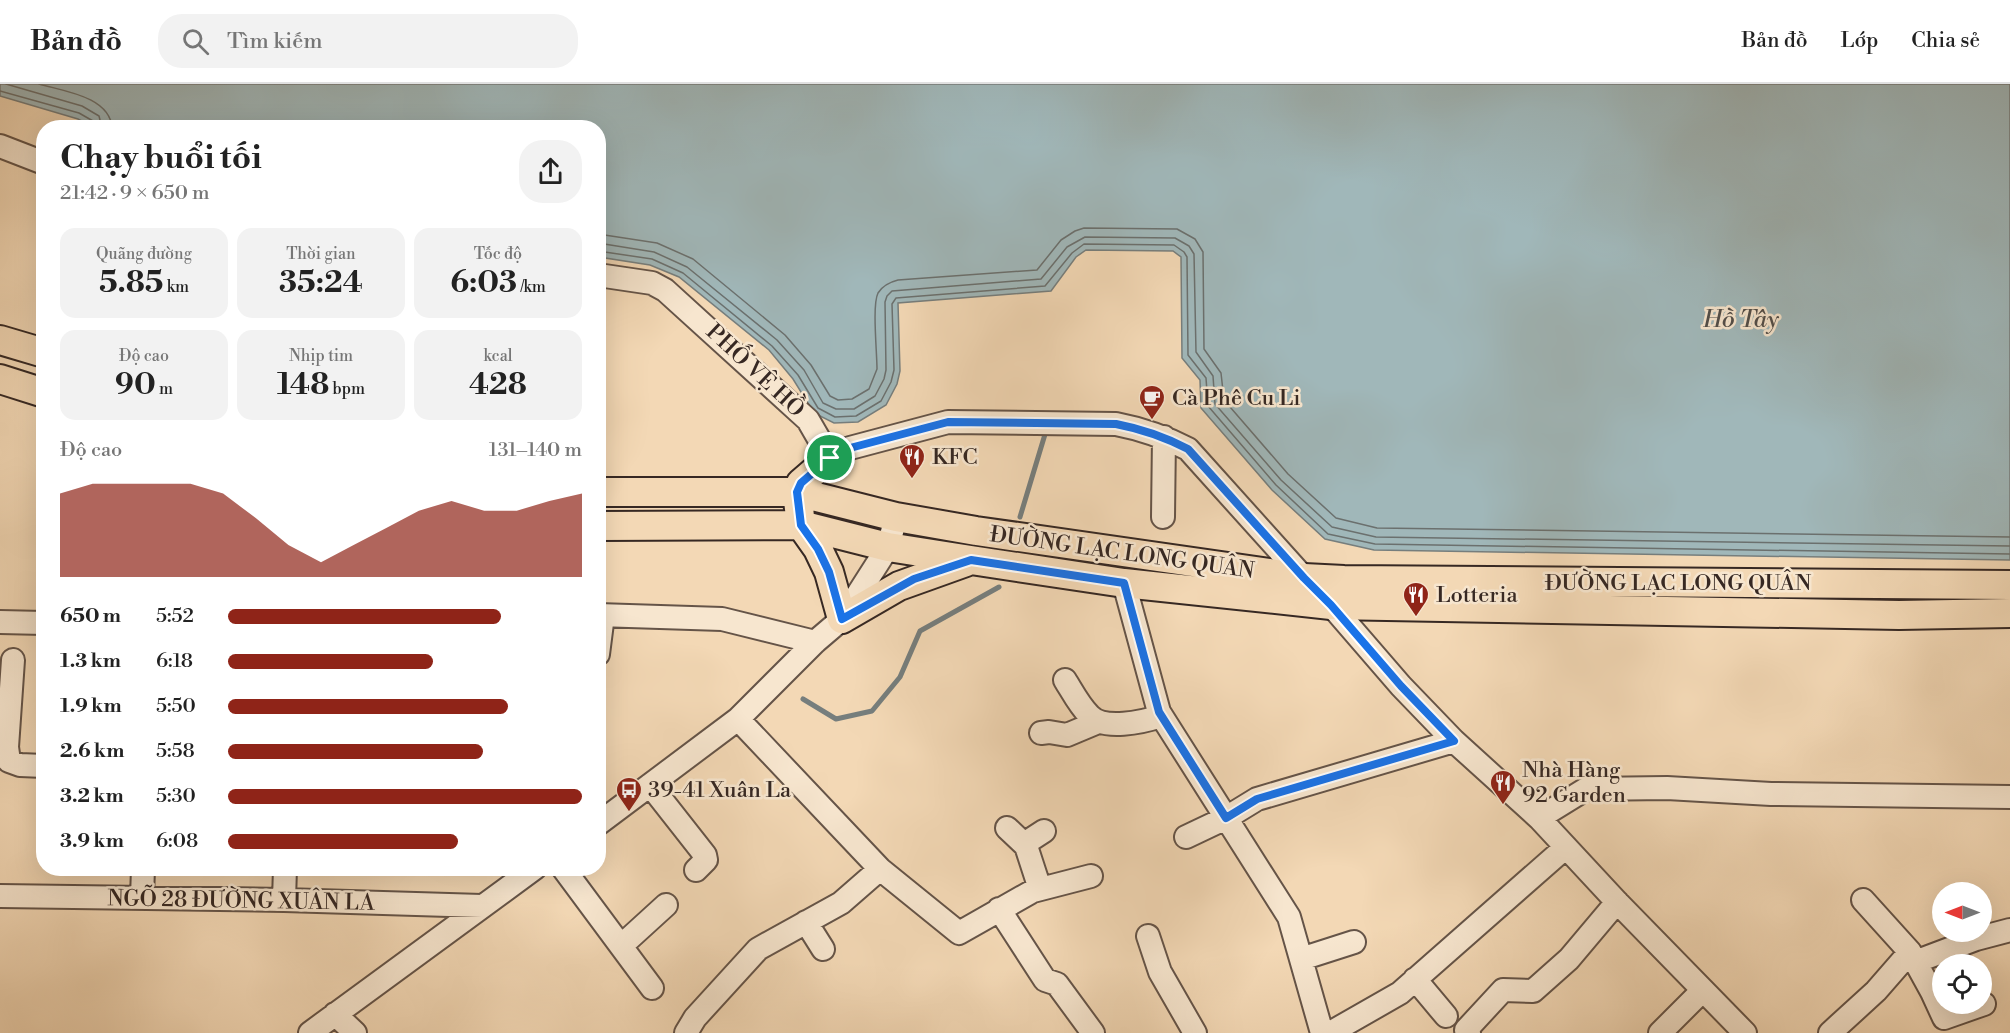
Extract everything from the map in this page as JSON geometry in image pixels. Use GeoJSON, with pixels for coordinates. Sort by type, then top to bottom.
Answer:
{"type":"FeatureCollection","features":[{"type":"Feature","properties":{"kind":"main road"},"geometry":{"type":"LineString","coordinates":[[0,340],[36,351]]}},
{"type":"Feature","properties":{"kind":"main road"},"geometry":{"type":"LineString","coordinates":[[0,379],[36,390]]}},
{"type":"Feature","properties":{"kind":"main road"},"geometry":{"type":"LineString","coordinates":[[830,458],[801,483],[797,492],[801,525],[818,549],[829,572],[842,619],[906,582],[971,560]]}},
{"type":"Feature","properties":{"kind":"main road","name":"ĐƯỜNG LẠC LONG QUÂN"},"geometry":{"type":"LineString","coordinates":[[606,492],[797,492],[896,517],[987,533],[1304,578],[2010,585]]}},
{"type":"Feature","properties":{"kind":"main road","name":"ĐƯỜNG LẠC LONG QUÂN"},"geometry":{"type":"LineString","coordinates":[[606,526],[801,525],[888,547],[971,560],[1124,583],[1331,605],[1899,615],[2010,613]]}},
{"type":"Feature","properties":{"kind":"street"},"geometry":{"type":"LineString","coordinates":[[0,146],[36,160]]}},
{"type":"Feature","properties":{"kind":"street","name":"PHỐ VỆ HỒ"},"geometry":{"type":"LineString","coordinates":[[606,276],[652,283],[665,290],[808,420],[830,458]]}},
{"type":"Feature","properties":{"kind":"street"},"geometry":{"type":"LineString","coordinates":[[830,458],[850,448],[948,422],[1116,424],[1164,437],[1188,449],[1331,605],[1392,690],[1454,741],[1539,818],[1745,1033]]}},
{"type":"Feature","properties":{"kind":"street"},"geometry":{"type":"LineString","coordinates":[[1163,517],[1164,437]]}},
{"type":"Feature","properties":{"kind":"street"},"geometry":{"type":"LineString","coordinates":[[606,818],[738,719],[815,642],[842,619],[888,547],[896,517]]}},
{"type":"Feature","properties":{"kind":"street"},"geometry":{"type":"LineString","coordinates":[[1124,583],[1161,716],[1289,917],[1322,1033]]}},
{"type":"Feature","properties":{"kind":"street"},"geometry":{"type":"LineString","coordinates":[[606,615],[722,619],[815,642]]}},
{"type":"Feature","properties":{"kind":"street"},"geometry":{"type":"LineString","coordinates":[[0,622],[36,623]]}},
{"type":"Feature","properties":{"kind":"street"},"geometry":{"type":"LineString","coordinates":[[13,660],[7,747],[9,761],[20,765],[36,766]]}},
{"type":"Feature","properties":{"kind":"street"},"geometry":{"type":"LineString","coordinates":[[1065,680],[1089,716],[1098,722]]}},
{"type":"Feature","properties":{"kind":"street"},"geometry":{"type":"LineString","coordinates":[[1041,733],[1068,735],[1098,722],[1143,722],[1161,716]]}},
{"type":"Feature","properties":{"kind":"street"},"geometry":{"type":"LineString","coordinates":[[738,719],[880,869],[959,933],[1033,891],[1091,876]]}},
{"type":"Feature","properties":{"kind":"street"},"geometry":{"type":"LineString","coordinates":[[1186,837],[1226,818],[1257,799],[1454,741]]}},
{"type":"Feature","properties":{"kind":"street"},"geometry":{"type":"LineString","coordinates":[[650,785],[705,855],[706,860],[696,870]]}},
{"type":"Feature","properties":{"kind":"street"},"geometry":{"type":"LineString","coordinates":[[1539,818],[1586,789],[1667,788],[1771,794],[2010,797]]}},
{"type":"Feature","properties":{"kind":"street"},"geometry":{"type":"LineString","coordinates":[[1007,828],[1024,844],[1040,889]]}},
{"type":"Feature","properties":{"kind":"street"},"geometry":{"type":"LineString","coordinates":[[1024,844],[1044,831]]}},
{"type":"Feature","properties":{"kind":"street"},"geometry":{"type":"LineString","coordinates":[[1330,1033],[1400,993],[1566,847]]}},
{"type":"Feature","properties":{"kind":"street"},"geometry":{"type":"LineString","coordinates":[[696,1028],[758,949],[841,903],[880,869]]}},
{"type":"Feature","properties":{"kind":"street"},"geometry":{"type":"LineString","coordinates":[[142,898],[143,876]]}},
{"type":"Feature","properties":{"kind":"street"},"geometry":{"type":"LineString","coordinates":[[284,900],[285,876]]}},
{"type":"Feature","properties":{"kind":"street"},"geometry":{"type":"LineString","coordinates":[[310,1033],[524,876]]}},
{"type":"Feature","properties":{"kind":"street"},"geometry":{"type":"LineString","coordinates":[[569,876],[652,988]]}},
{"type":"Feature","properties":{"kind":"street","name":"NGÕ 28 ĐƯỜNG XUÂN LA"},"geometry":{"type":"LineString","coordinates":[[0,896],[284,900],[482,906]]}},
{"type":"Feature","properties":{"kind":"street"},"geometry":{"type":"LineString","coordinates":[[1863,900],[1912,957],[1932,992]]}},
{"type":"Feature","properties":{"kind":"street"},"geometry":{"type":"LineString","coordinates":[[1469,1033],[1466,1030],[1503,990],[1533,991],[1569,959],[1617,902]]}},
{"type":"Feature","properties":{"kind":"street"},"geometry":{"type":"LineString","coordinates":[[621,946],[666,905]]}},
{"type":"Feature","properties":{"kind":"street"},"geometry":{"type":"LineString","coordinates":[[999,909],[1045,980],[1058,984],[1093,1033]]}},
{"type":"Feature","properties":{"kind":"street"},"geometry":{"type":"LineString","coordinates":[[806,922],[823,949]]}},
{"type":"Feature","properties":{"kind":"street"},"geometry":{"type":"LineString","coordinates":[[1830,1033],[1912,957],[2010,930]]}},
{"type":"Feature","properties":{"kind":"street"},"geometry":{"type":"LineString","coordinates":[[1148,936],[1160,972],[1195,1033]]}},
{"type":"Feature","properties":{"kind":"street"},"geometry":{"type":"LineString","coordinates":[[1300,959],[1354,942]]}},
{"type":"Feature","properties":{"kind":"street"},"geometry":{"type":"LineString","coordinates":[[1414,979],[1446,1016]]}},
{"type":"Feature","properties":{"kind":"street"},"geometry":{"type":"LineString","coordinates":[[1660,1033],[1703,990]]}},
{"type":"Feature","properties":{"kind":"street"},"geometry":{"type":"LineString","coordinates":[[335,1014],[355,1033]]}},
{"type":"Feature","properties":{"kind":"street"},"geometry":{"type":"LineString","coordinates":[[1942,1014],[1944,1018],[1955,1014]]}},
{"type":"Feature","properties":{"kind":"water","name":"Hồ Tây"},"geometry":{"type":"Polygon","coordinates":[[[0,84],[2010,84],[2010,560],[1374,550],[1325,539],[1272,490],[1201,408],[1200,380],[1182,358],[1181,257],[1173,251],[1086,250],[1076,257],[1051,291],[898,303],[900,371],[897,384],[886,405],[858,422],[834,423],[814,413],[793,379],[769,350],[679,277],[650,265],[606,258],[606,120],[80,120],[0,96],[0,84]]]}},
{"type":"Feature","properties":{"kind":"waterway"},"geometry":{"type":"LineString","coordinates":[[1020,517],[1046,431]]}},
{"type":"Feature","properties":{"kind":"waterway"},"geometry":{"type":"LineString","coordinates":[[803,699],[836,719],[872,711],[900,677],[920,631],[999,587]]}},
{"type":"Feature","properties":{"kind":"place","name":"Cà Phê Cu Li"},"geometry":{"type":"Point","coordinates":[1152,421]}},
{"type":"Feature","properties":{"kind":"place","name":"KFC"},"geometry":{"type":"Point","coordinates":[912,480]}},
{"type":"Feature","properties":{"kind":"place","name":"Lotteria"},"geometry":{"type":"Point","coordinates":[1416,618]}},
{"type":"Feature","properties":{"kind":"place","name":"Nhà Hàng 92 Garden"},"geometry":{"type":"Point","coordinates":[1503,806]}},
{"type":"Feature","properties":{"kind":"place","name":"39-41 Xuân La"},"geometry":{"type":"Point","coordinates":[629,813]}},
{"type":"Feature","properties":{"kind":"route"},"geometry":{"type":"LineString","coordinates":[[948,422],[1116,424],[1164,437],[1188,449],[1331,605],[1401,686],[1454,741],[1257,799],[1226,818],[1159,712],[1124,583],[971,560],[914,579],[842,619],[829,572],[818,549],[801,525],[797,492],[801,483],[830,458],[850,448],[948,422]]}}]}
